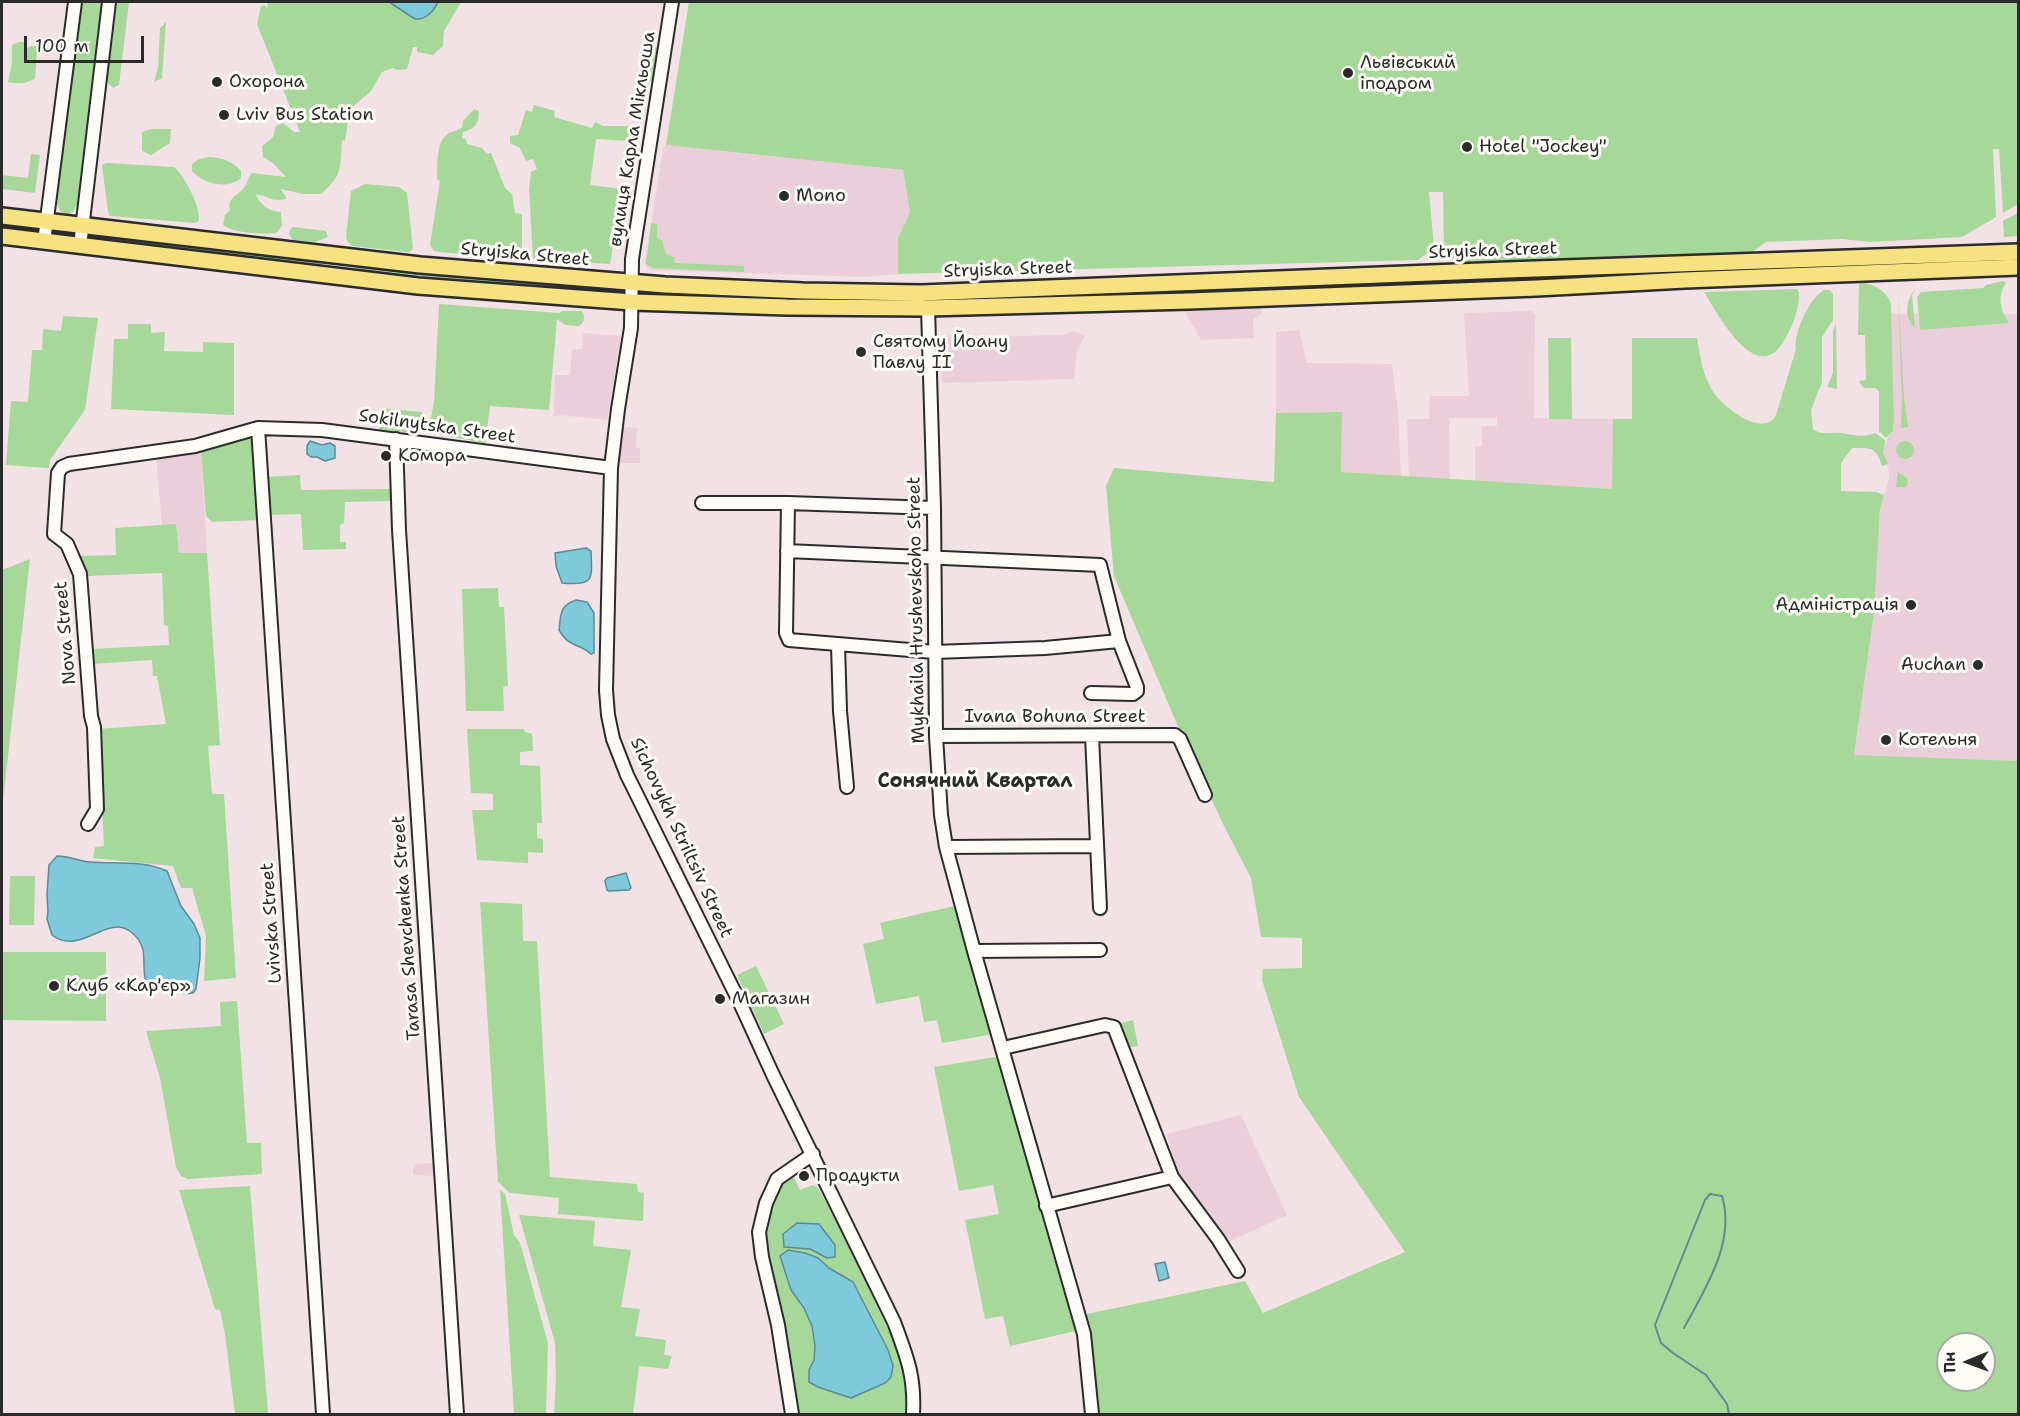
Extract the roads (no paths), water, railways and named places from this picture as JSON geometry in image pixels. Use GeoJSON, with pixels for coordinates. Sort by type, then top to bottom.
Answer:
{"type":"FeatureCollection","features":[{"type":"Feature","properties":{"kind":"main road","name":"Stryiska Street"},"geometry":{"type":"LineString","coordinates":[[5,216],[431,266],[632,283],[803,291],[921,293],[1897,264],[2019,267]]}},
{"type":"Feature","properties":{"kind":"main road"},"geometry":{"type":"LineString","coordinates":[[4,237],[11,228],[5,216]]}},
{"type":"Feature","properties":{"kind":"main road"},"geometry":{"type":"LineString","coordinates":[[102,249],[99,239],[104,228]]}},
{"type":"Feature","properties":{"kind":"main road","name":"Stryiska Street"},"geometry":{"type":"LineString","coordinates":[[4,237],[418,286],[632,302],[787,308],[928,308],[1537,288],[1897,264],[2019,252]]}},
{"type":"Feature","properties":{"kind":"main road"},"geometry":{"type":"LineString","coordinates":[[334,276],[336,256]]}},
{"type":"Feature","properties":{"kind":"street"},"geometry":{"type":"LineString","coordinates":[[44,242],[75,2]]}},
{"type":"Feature","properties":{"kind":"street"},"geometry":{"type":"LineString","coordinates":[[80,246],[109,2]]}},
{"type":"Feature","properties":{"kind":"street","name":"вулиця Карла Мікльоша"},"geometry":{"type":"LineString","coordinates":[[632,302],[632,259],[672,2]]}},
{"type":"Feature","properties":{"kind":"street","name":"Sichovykh Striltsiv Street"},"geometry":{"type":"LineString","coordinates":[[632,302],[631,328],[611,468],[606,690],[613,739],[644,811],[741,1005],[894,1322],[908,1359],[912,1378],[913,1414]]}},
{"type":"Feature","properties":{"kind":"street","name":"Mykhaila Hrushevskoho Street"},"geometry":{"type":"LineString","coordinates":[[928,308],[934,508],[936,736],[941,815],[946,847],[974,951],[1084,1334],[1092,1414]]}},
{"type":"Feature","properties":{"kind":"street","name":"Sokilnytska Street"},"geometry":{"type":"LineString","coordinates":[[258,429],[322,430],[611,468]]}},
{"type":"Feature","properties":{"kind":"street","name":"Nova Street"},"geometry":{"type":"LineString","coordinates":[[88,824],[97,809],[94,727],[91,716],[80,574],[67,544],[54,534],[58,473],[62,467],[69,464],[192,446],[258,429]]}},
{"type":"Feature","properties":{"kind":"street","name":"Lvivska Street"},"geometry":{"type":"LineString","coordinates":[[258,429],[323,1414]]}},
{"type":"Feature","properties":{"kind":"street","name":"Tarasa Shevchenka Street"},"geometry":{"type":"LineString","coordinates":[[396,439],[399,530],[457,1414]]}},
{"type":"Feature","properties":{"kind":"street"},"geometry":{"type":"LineString","coordinates":[[702,503],[788,503],[934,508]]}},
{"type":"Feature","properties":{"kind":"street"},"geometry":{"type":"LineString","coordinates":[[788,503],[786,633],[789,640],[934,652],[1045,648],[1119,641]]}},
{"type":"Feature","properties":{"kind":"street"},"geometry":{"type":"LineString","coordinates":[[787,551],[1100,565],[1119,641],[1137,691],[1133,693],[1091,693]]}},
{"type":"Feature","properties":{"kind":"street"},"geometry":{"type":"LineString","coordinates":[[838,645],[840,711],[847,787]]}},
{"type":"Feature","properties":{"kind":"street","name":"Ivana Bohuna Street"},"geometry":{"type":"LineString","coordinates":[[936,736],[1175,735],[1180,739],[1205,795]]}},
{"type":"Feature","properties":{"kind":"street"},"geometry":{"type":"LineString","coordinates":[[1092,736],[1100,908]]}},
{"type":"Feature","properties":{"kind":"street"},"geometry":{"type":"LineString","coordinates":[[946,847],[1097,846]]}},
{"type":"Feature","properties":{"kind":"street"},"geometry":{"type":"LineString","coordinates":[[974,951],[1100,950]]}},
{"type":"Feature","properties":{"kind":"street"},"geometry":{"type":"LineString","coordinates":[[1003,1048],[1105,1025],[1114,1027],[1172,1177],[1218,1239],[1238,1271]]}},
{"type":"Feature","properties":{"kind":"street"},"geometry":{"type":"LineString","coordinates":[[792,1414],[778,1325],[762,1257],[759,1232],[766,1203],[777,1179],[813,1154]]}},
{"type":"Feature","properties":{"kind":"street"},"geometry":{"type":"LineString","coordinates":[[1046,1206],[1172,1177]]}},
{"type":"Feature","properties":{"kind":"water"},"geometry":{"type":"Polygon","coordinates":[[[389,2],[438,2],[429,14],[415,19],[389,2]]]}},
{"type":"Feature","properties":{"kind":"water"},"geometry":{"type":"Polygon","coordinates":[[[310,441],[322,445],[330,443],[335,446],[335,458],[325,461],[311,457],[307,454],[310,441]]]}},
{"type":"Feature","properties":{"kind":"water"},"geometry":{"type":"Polygon","coordinates":[[[586,548],[591,551],[592,568],[589,579],[581,583],[562,583],[556,566],[555,553],[586,548]]]}},
{"type":"Feature","properties":{"kind":"water"},"geometry":{"type":"Polygon","coordinates":[[[576,600],[587,602],[594,613],[594,653],[591,654],[567,640],[559,630],[564,608],[576,600]]]}},
{"type":"Feature","properties":{"kind":"water"},"geometry":{"type":"Polygon","coordinates":[[[57,856],[90,862],[148,865],[167,871],[181,906],[194,924],[200,938],[200,958],[196,989],[193,993],[183,993],[168,987],[147,984],[141,944],[131,932],[122,928],[103,930],[73,941],[62,940],[52,935],[47,919],[47,894],[49,865],[57,856]]]}},
{"type":"Feature","properties":{"kind":"water"},"geometry":{"type":"Polygon","coordinates":[[[626,873],[631,888],[629,890],[607,890],[605,881],[607,878],[626,873]]]}},
{"type":"Feature","properties":{"kind":"water"},"geometry":{"type":"Polygon","coordinates":[[[797,1223],[819,1224],[835,1245],[835,1257],[827,1258],[810,1249],[784,1247],[783,1234],[797,1223]]]}},
{"type":"Feature","properties":{"kind":"water"},"geometry":{"type":"Polygon","coordinates":[[[788,1250],[818,1258],[829,1268],[853,1282],[888,1350],[893,1366],[891,1377],[885,1383],[851,1398],[809,1382],[809,1370],[814,1360],[815,1346],[812,1326],[804,1308],[791,1290],[780,1256],[788,1250]]]}},
{"type":"Feature","properties":{"kind":"water"},"geometry":{"type":"Polygon","coordinates":[[[1165,1262],[1169,1278],[1159,1281],[1155,1264],[1165,1262]]]}},
{"type":"Feature","properties":{"kind":"waterway"},"geometry":{"type":"LineString","coordinates":[[1684,1328],[1709,1281],[1722,1248],[1725,1231],[1722,1196],[1710,1194],[1705,1200],[1655,1325],[1661,1343],[1706,1375],[1727,1404],[1729,1414]]}},
{"type":"Feature","properties":{"kind":"place","name":"Львівський іподром"},"geometry":{"type":"Point","coordinates":[1348,73]}},
{"type":"Feature","properties":{"kind":"place","name":"Охорона"},"geometry":{"type":"Point","coordinates":[217,82]}},
{"type":"Feature","properties":{"kind":"place","name":"Lviv Bus Station"},"geometry":{"type":"Point","coordinates":[224,115]}},
{"type":"Feature","properties":{"kind":"place","name":"Hotel \"Jockey\""},"geometry":{"type":"Point","coordinates":[1467,147]}},
{"type":"Feature","properties":{"kind":"place","name":"Mono"},"geometry":{"type":"Point","coordinates":[784,196]}},
{"type":"Feature","properties":{"kind":"place","name":"Святому Йоану Павлу ІІ"},"geometry":{"type":"Point","coordinates":[861,352]}},
{"type":"Feature","properties":{"kind":"place","name":"Комора"},"geometry":{"type":"Point","coordinates":[386,456]}},
{"type":"Feature","properties":{"kind":"place","name":"Адміністрація"},"geometry":{"type":"Point","coordinates":[1911,605]}},
{"type":"Feature","properties":{"kind":"place","name":"Auchan"},"geometry":{"type":"Point","coordinates":[1978,665]}},
{"type":"Feature","properties":{"kind":"place","name":"Котельня"},"geometry":{"type":"Point","coordinates":[1886,740]}},
{"type":"Feature","properties":{"kind":"place","name":"Клуб «Кар'єр»"},"geometry":{"type":"Point","coordinates":[54,986]}},
{"type":"Feature","properties":{"kind":"place","name":"Магазин"},"geometry":{"type":"Point","coordinates":[720,999]}},
{"type":"Feature","properties":{"kind":"place","name":"Продукти"},"geometry":{"type":"Point","coordinates":[804,1176]}},
{"type":"Feature","properties":{"kind":"district","name":"Сонячний Квартал"},"geometry":{"type":"Point","coordinates":[975,782]}}]}
